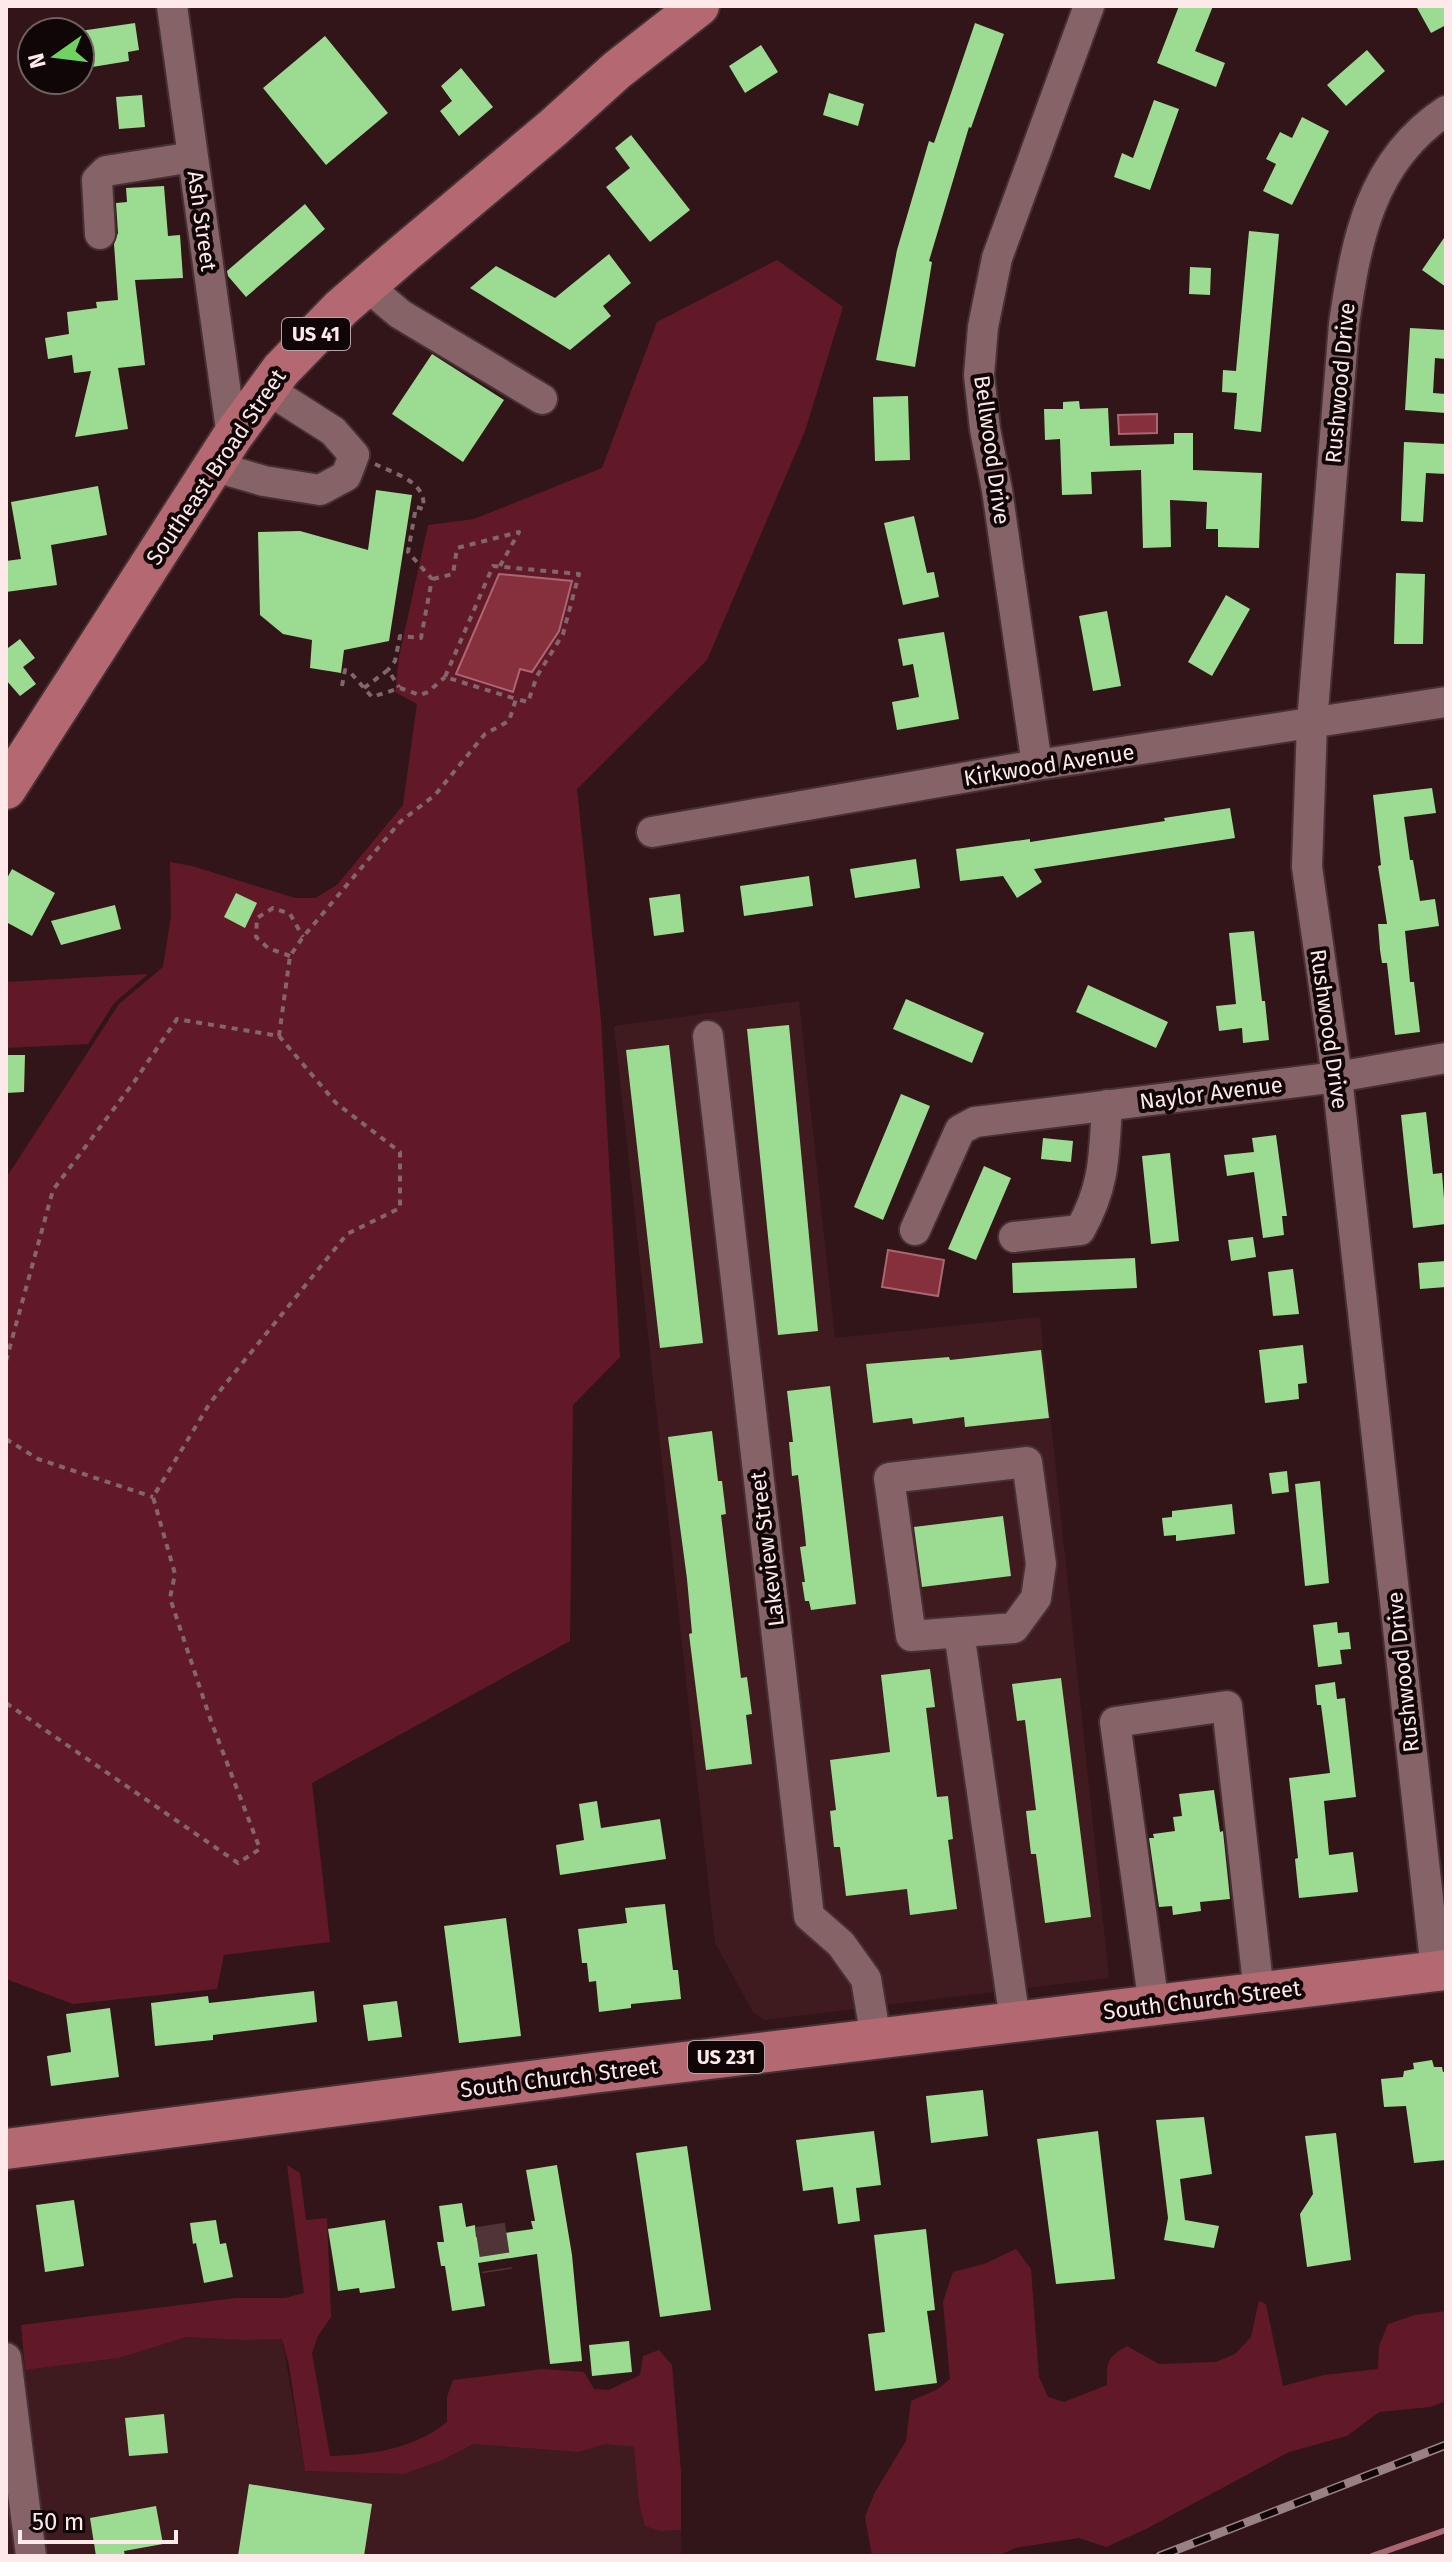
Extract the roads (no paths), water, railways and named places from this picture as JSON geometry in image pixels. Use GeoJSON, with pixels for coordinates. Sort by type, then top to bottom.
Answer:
{"type":"FeatureCollection","features":[{"type":"Feature","properties":{"kind":"main road","name":"Southeast Broad Street"},"geometry":{"type":"LineString","coordinates":[[11,770],[281,370],[367,286],[617,70],[699,6]]}},
{"type":"Feature","properties":{"kind":"main road","name":"South Church Street"},"geometry":{"type":"LineString","coordinates":[[6,2149],[1441,1971]]}},
{"type":"Feature","properties":{"kind":"street","name":"Ash Street"},"geometry":{"type":"LineString","coordinates":[[172,6],[193,157],[223,452]]}},
{"type":"Feature","properties":{"kind":"street","name":"Bellwood Drive"},"geometry":{"type":"LineString","coordinates":[[1037,765],[979,375],[983,327],[997,258],[1089,6]]}},
{"type":"Feature","properties":{"kind":"street","name":"Rushwood Drive"},"geometry":{"type":"LineString","coordinates":[[1441,1971],[1337,1077],[1307,867],[1312,723],[1344,324],[1353,261],[1369,206],[1399,155],[1407,142],[1444,112]]}},
{"type":"Feature","properties":{"kind":"street"},"geometry":{"type":"LineString","coordinates":[[100,234],[97,180],[106,171],[193,157]]}},
{"type":"Feature","properties":{"kind":"street"},"geometry":{"type":"LineString","coordinates":[[367,286],[400,314],[542,399]]}},
{"type":"Feature","properties":{"kind":"street"},"geometry":{"type":"LineString","coordinates":[[223,452],[264,481],[320,490],[346,476],[354,455],[333,431],[267,389]]}},
{"type":"Feature","properties":{"kind":"street","name":"Kirkwood Avenue"},"geometry":{"type":"LineString","coordinates":[[652,832],[1037,765],[1446,702]]}},
{"type":"Feature","properties":{"kind":"street","name":"Lakeview Street"},"geometry":{"type":"LineString","coordinates":[[708,1036],[809,1916],[841,1944],[866,1979],[876,2039]]}},
{"type":"Feature","properties":{"kind":"street","name":"Naylor Avenue"},"geometry":{"type":"LineString","coordinates":[[915,1230],[960,1130],[975,1122],[1337,1077],[1446,1058]]}},
{"type":"Feature","properties":{"kind":"street"},"geometry":{"type":"LineString","coordinates":[[1014,1237],[1080,1230],[1094,1204],[1103,1168],[1107,1105]]}},
{"type":"Feature","properties":{"kind":"street"},"geometry":{"type":"LineString","coordinates":[[1027,1462],[1041,1564],[1036,1598],[1014,1628],[959,1632],[911,1636],[889,1478],[1027,1462]]}},
{"type":"Feature","properties":{"kind":"street"},"geometry":{"type":"LineString","coordinates":[[959,1632],[1003,1935],[1005,2023]]}},
{"type":"Feature","properties":{"kind":"street"},"geometry":{"type":"LineString","coordinates":[[1154,2006],[1115,1722],[1227,1706],[1259,1993]]}},
{"type":"Feature","properties":{"kind":"street"},"geometry":{"type":"LineString","coordinates":[[6,2360],[31,2556]]}},
{"type":"Feature","properties":{"kind":"waterway"},"geometry":{"type":"LineString","coordinates":[[1372,2556],[1446,2530]]}},
{"type":"Feature","properties":{"kind":"tunnel"},"geometry":{"type":"LineString","coordinates":[[490,2225],[497,2271]]}},
{"type":"Feature","properties":{"kind":"railway"},"geometry":{"type":"LineString","coordinates":[[1160,2556],[1446,2445]]}}]}
